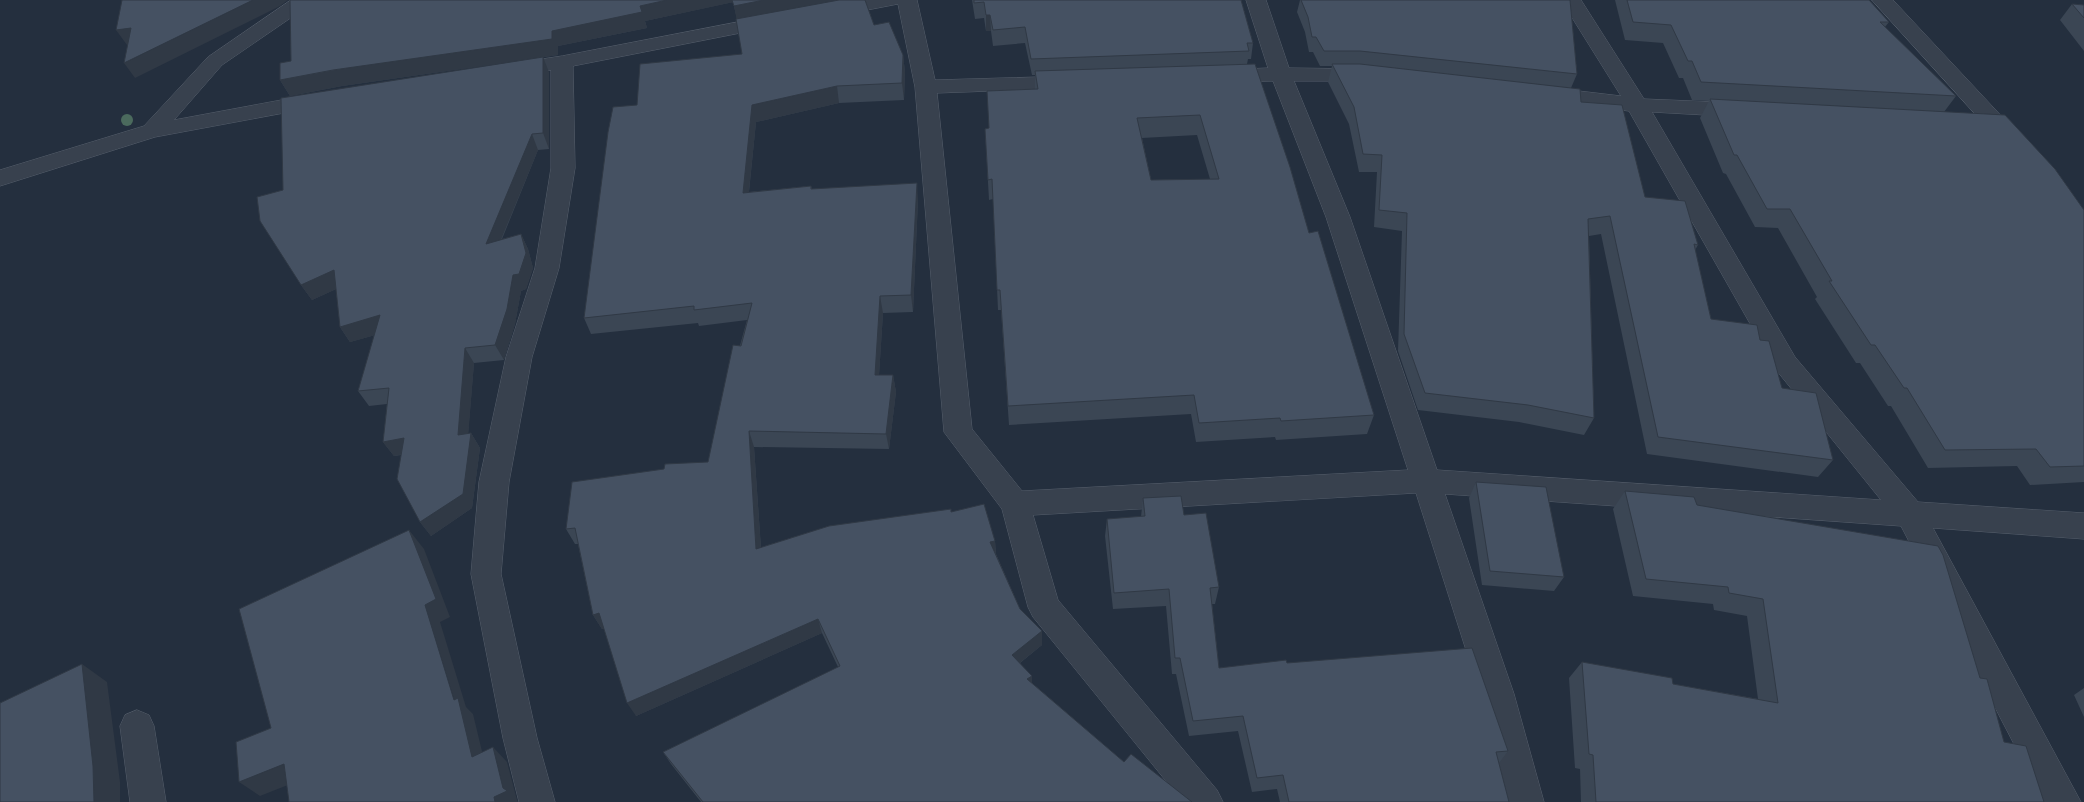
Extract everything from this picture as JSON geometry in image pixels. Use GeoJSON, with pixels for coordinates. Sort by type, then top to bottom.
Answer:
{"type":"FeatureCollection","features":[{"type":"Feature","properties":{"kind":"street"},"geometry":{"type":"LineString","coordinates":[[152,131],[214,62],[304,0]]}},
{"type":"Feature","properties":{"kind":"street"},"geometry":{"type":"LineString","coordinates":[[485,74],[562,62],[891,0]]}},
{"type":"Feature","properties":{"kind":"street"},"geometry":{"type":"LineString","coordinates":[[907,0],[926,87],[958,432],[1015,504],[1044,607],[1204,802]]}},
{"type":"Feature","properties":{"kind":"street"},"geometry":{"type":"LineString","coordinates":[[1256,0],[1281,74],[1338,217],[1497,694],[1526,802]]}},
{"type":"Feature","properties":{"kind":"street"},"geometry":{"type":"LineString","coordinates":[[1571,0],[1637,104],[1786,364],[1910,514],[2063,802]]}},
{"type":"Feature","properties":{"kind":"street"},"geometry":{"type":"LineString","coordinates":[[1882,0],[2024,154]]}},
{"type":"Feature","properties":{"kind":"street"},"geometry":{"type":"LineString","coordinates":[[537,802],[520,738],[486,574],[494,482],[519,357],[547,268],[563,168],[562,62]]}},
{"type":"Feature","properties":{"kind":"street"},"geometry":{"type":"LineString","coordinates":[[1202,77],[1281,74],[1356,74],[1385,77]]}},
{"type":"Feature","properties":{"kind":"street"},"geometry":{"type":"LineString","coordinates":[[926,87],[1094,81]]}},
{"type":"Feature","properties":{"kind":"street"},"geometry":{"type":"LineString","coordinates":[[1520,92],[1637,104],[1763,112]]}},
{"type":"Feature","properties":{"kind":"street"},"geometry":{"type":"LineString","coordinates":[[0,178],[152,131],[342,95]]}},
{"type":"Feature","properties":{"kind":"street"},"geometry":{"type":"LineString","coordinates":[[1968,123],[1997,124]]}},
{"type":"Feature","properties":{"kind":"street"},"geometry":{"type":"LineString","coordinates":[[1015,504],[1425,482],[2084,526]]}},
{"type":"Feature","properties":{"kind":"street"},"geometry":{"type":"LineString","coordinates":[[137,726],[148,802]]}},
{"type":"Feature","properties":{"kind":"building"},"geometry":{"type":"Polygon","coordinates":[[[122,0],[253,0],[124,63],[131,28],[116,30],[122,0]]]}},
{"type":"Feature","properties":{"kind":"building"},"geometry":{"type":"Polygon","coordinates":[[[290,0],[667,0],[640,6],[642,12],[552,31],[552,39],[333,70],[280,80],[280,63],[291,61],[290,0]]]}},
{"type":"Feature","properties":{"kind":"building"},"geometry":{"type":"Polygon","coordinates":[[[732,0],[764,0],[734,6],[732,0]]]}},
{"type":"Feature","properties":{"kind":"building"},"geometry":{"type":"Polygon","coordinates":[[[839,0],[865,0],[874,25],[889,22],[903,55],[902,83],[837,86],[752,105],[743,193],[811,186],[811,189],[917,183],[911,295],[880,296],[875,375],[893,375],[886,434],[749,431],[756,549],[829,526],[951,509],[951,512],[984,504],[995,541],[990,542],[1020,609],[1042,631],[1012,655],[1032,676],[1027,679],[1124,762],[1131,754],[1192,802],[703,802],[663,752],[840,666],[818,619],[627,703],[599,613],[593,615],[575,528],[566,529],[572,482],[664,469],[665,464],[708,462],[733,345],[741,346],[752,303],[694,310],[694,306],[584,318],[608,132],[613,107],[637,105],[640,64],[742,54],[736,19],[839,0]]]}},
{"type":"Feature","properties":{"kind":"building"},"geometry":{"type":"Polygon","coordinates":[[[974,0],[1241,0],[1253,43],[1247,43],[1249,51],[1031,59],[1025,27],[993,30],[990,15],[986,15],[984,2],[974,3],[974,0]]]}},
{"type":"Feature","properties":{"kind":"building"},"geometry":{"type":"Polygon","coordinates":[[[1301,0],[1570,0],[1577,74],[1360,51],[1324,51],[1316,37],[1312,37],[1308,17],[1301,0]]]}},
{"type":"Feature","properties":{"kind":"building"},"geometry":{"type":"Polygon","coordinates":[[[1627,0],[1869,0],[1889,22],[1880,22],[1956,96],[1701,82],[1692,61],[1688,61],[1671,25],[1633,22],[1627,0]]]}},
{"type":"Feature","properties":{"kind":"building"},"geometry":{"type":"Polygon","coordinates":[[[2072,4],[2084,5],[2084,18],[2072,4]]]}},
{"type":"Feature","properties":{"kind":"building"},"geometry":{"type":"Polygon","coordinates":[[[543,57],[543,133],[532,134],[486,244],[521,234],[526,253],[519,274],[513,275],[507,309],[495,345],[465,348],[458,435],[471,433],[463,494],[420,522],[397,479],[404,438],[383,442],[389,388],[358,391],[380,315],[340,327],[334,270],[301,285],[260,221],[257,197],[283,190],[281,98],[543,57]]]}},
{"type":"Feature","properties":{"kind":"building"},"geometry":{"type":"Polygon","coordinates":[[[1255,64],[1290,167],[1309,233],[1318,231],[1374,415],[1281,421],[1280,418],[1199,423],[1194,395],[1008,406],[1000,290],[997,290],[992,179],[988,180],[985,129],[989,128],[987,91],[1038,89],[1035,71],[1255,64]],[[1200,115],[1137,118],[1151,180],[1219,179],[1200,115]]]}},
{"type":"Feature","properties":{"kind":"building"},"geometry":{"type":"Polygon","coordinates":[[[1332,64],[1360,64],[1580,89],[1581,102],[1622,105],[1645,197],[1685,201],[1698,245],[1694,244],[1711,319],[1757,325],[1760,340],[1769,341],[1782,388],[1816,393],[1833,460],[1658,437],[1610,216],[1588,219],[1594,418],[1528,405],[1425,393],[1404,334],[1407,213],[1379,210],[1382,155],[1363,154],[1354,107],[1332,64]]]}},
{"type":"Feature","properties":{"kind":"building"},"geometry":{"type":"Polygon","coordinates":[[[1710,99],[2005,115],[2055,169],[2084,210],[2084,466],[2050,467],[2036,449],[1945,450],[1907,388],[1904,388],[1875,345],[1871,345],[1829,281],[1832,281],[1790,209],[1767,209],[1737,155],[1734,155],[1710,99]]]}},
{"type":"Feature","properties":{"kind":"building"},"geometry":{"type":"Polygon","coordinates":[[[1476,482],[1546,487],[1564,577],[1490,571],[1476,482]]]}},
{"type":"Feature","properties":{"kind":"building"},"geometry":{"type":"Polygon","coordinates":[[[1625,491],[1694,497],[1697,505],[1938,546],[1943,555],[1980,678],[1987,679],[2004,742],[2026,746],[2044,802],[1596,802],[1593,755],[1589,754],[1582,662],[1672,678],[1673,684],[1778,703],[1763,599],[1729,593],[1728,587],[1646,579],[1625,491]]]}},
{"type":"Feature","properties":{"kind":"building"},"geometry":{"type":"Polygon","coordinates":[[[1181,496],[1184,515],[1206,513],[1219,587],[1210,588],[1219,668],[1286,660],[1287,663],[1472,648],[1508,751],[1496,752],[1509,802],[1289,802],[1283,775],[1257,778],[1243,716],[1193,721],[1180,658],[1175,658],[1169,589],[1114,593],[1107,519],[1145,516],[1143,498],[1181,496]]]}},
{"type":"Feature","properties":{"kind":"building"},"geometry":{"type":"Polygon","coordinates":[[[409,530],[436,599],[425,605],[454,700],[458,698],[472,757],[493,747],[503,788],[507,791],[494,797],[495,802],[289,802],[284,764],[239,782],[236,742],[271,728],[239,609],[409,530]]]}},
{"type":"Feature","properties":{"kind":"building"},"geometry":{"type":"Polygon","coordinates":[[[82,664],[93,766],[94,802],[0,802],[0,703],[82,664]]]}}]}
